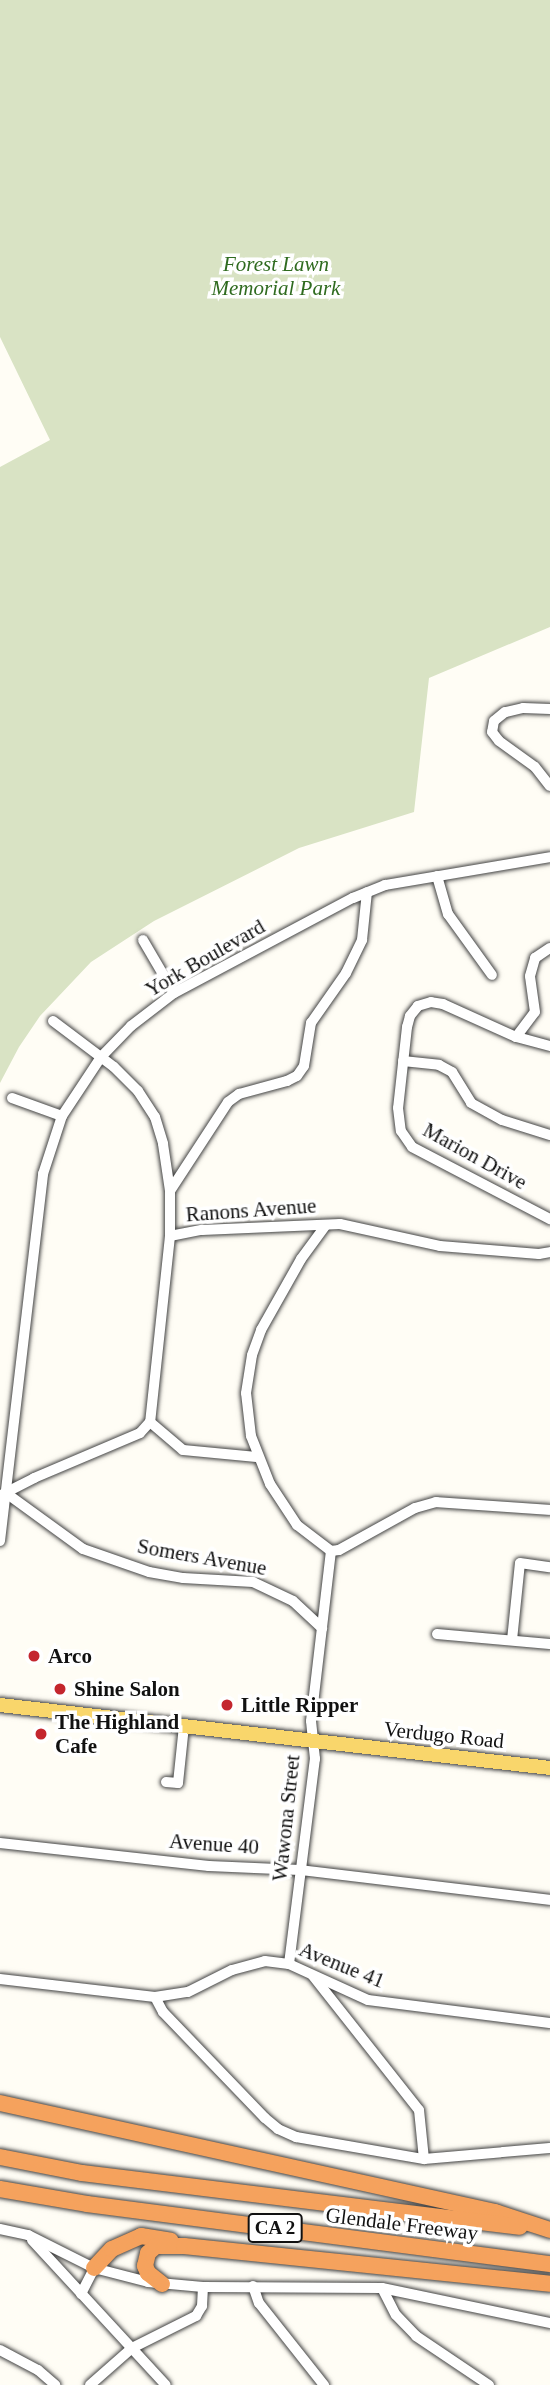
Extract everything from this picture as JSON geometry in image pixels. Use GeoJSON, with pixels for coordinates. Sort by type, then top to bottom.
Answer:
{"type":"FeatureCollection","features":[{"type":"Feature","properties":{"kind":"highway"},"geometry":{"type":"LineString","coordinates":[[0,2103],[495,2212],[550,2231]]}},
{"type":"Feature","properties":{"kind":"highway","name":"Glendale Freeway"},"geometry":{"type":"LineString","coordinates":[[0,2157],[82,2173],[550,2231]]}},
{"type":"Feature","properties":{"kind":"highway","name":"Glendale Freeway"},"geometry":{"type":"LineString","coordinates":[[0,2189],[87,2204],[550,2264]]}},
{"type":"Feature","properties":{"kind":"highway"},"geometry":{"type":"LineString","coordinates":[[94,2267],[113,2249],[141,2236],[184,2246]]}},
{"type":"Feature","properties":{"kind":"highway"},"geometry":{"type":"LineString","coordinates":[[162,2284],[148,2273],[145,2266],[148,2253],[156,2246],[184,2246],[550,2284]]}},
{"type":"Feature","properties":{"kind":"main road","name":"Verdugo Road"},"geometry":{"type":"LineString","coordinates":[[0,1705],[550,1768]]}},
{"type":"Feature","properties":{"kind":"street"},"geometry":{"type":"LineString","coordinates":[[548,780],[499,741],[492,732],[492,726],[499,716],[514,709],[550,709]]}},
{"type":"Feature","properties":{"kind":"street","name":"York Boulevard"},"geometry":{"type":"LineString","coordinates":[[0,1541],[3,1494],[43,1174],[62,1116],[101,1057],[131,1026],[174,993],[367,892],[414,879],[550,857]]}},
{"type":"Feature","properties":{"kind":"street"},"geometry":{"type":"LineString","coordinates":[[438,876],[448,914],[492,975]]}},
{"type":"Feature","properties":{"kind":"street"},"geometry":{"type":"LineString","coordinates":[[170,1191],[228,1102],[239,1094],[297,1076],[304,1066],[311,1023],[360,948],[367,892]]}},
{"type":"Feature","properties":{"kind":"street"},"geometry":{"type":"LineString","coordinates":[[142,940],[174,993]]}},
{"type":"Feature","properties":{"kind":"street"},"geometry":{"type":"LineString","coordinates":[[516,1037],[535,1012],[530,976],[535,958],[550,948]]}},
{"type":"Feature","properties":{"kind":"street","name":"Marion Drive"},"geometry":{"type":"LineString","coordinates":[[550,1046],[516,1037],[443,1004],[431,1002],[418,1006],[410,1016],[398,1108],[401,1131],[412,1147],[550,1219]]}},
{"type":"Feature","properties":{"kind":"street","name":"Ranons Avenue"},"geometry":{"type":"LineString","coordinates":[[53,1021],[101,1057],[138,1091],[155,1117],[170,1191],[170,1236],[202,1230],[326,1225],[368,1228],[440,1246],[539,1254],[550,1252]]}},
{"type":"Feature","properties":{"kind":"street"},"geometry":{"type":"LineString","coordinates":[[403,1061],[439,1065],[452,1072],[471,1103],[502,1120],[550,1135]]}},
{"type":"Feature","properties":{"kind":"street"},"geometry":{"type":"LineString","coordinates":[[12,1098],[62,1116]]}},
{"type":"Feature","properties":{"kind":"street"},"geometry":{"type":"LineString","coordinates":[[326,1225],[275,1302],[252,1355],[246,1393],[257,1457],[285,1510],[297,1525],[331,1550],[339,1550],[415,1508],[436,1502],[550,1510]]}},
{"type":"Feature","properties":{"kind":"street"},"geometry":{"type":"LineString","coordinates":[[3,1494],[140,1433],[150,1422],[170,1236]]}},
{"type":"Feature","properties":{"kind":"street"},"geometry":{"type":"LineString","coordinates":[[150,1422],[183,1450],[257,1457]]}},
{"type":"Feature","properties":{"kind":"street","name":"Somers Avenue"},"geometry":{"type":"LineString","coordinates":[[3,1494],[83,1549],[149,1572],[183,1578],[253,1582],[293,1601],[322,1628]]}},
{"type":"Feature","properties":{"kind":"street","name":"Wawona Street"},"geometry":{"type":"LineString","coordinates":[[289,1964],[315,1759],[311,1721],[331,1550]]}},
{"type":"Feature","properties":{"kind":"street"},"geometry":{"type":"LineString","coordinates":[[512,1640],[520,1563],[550,1567]]}},
{"type":"Feature","properties":{"kind":"street"},"geometry":{"type":"LineString","coordinates":[[437,1633],[550,1644]]}},
{"type":"Feature","properties":{"kind":"street"},"geometry":{"type":"LineString","coordinates":[[166,1782],[178,1783],[184,1726]]}},
{"type":"Feature","properties":{"kind":"street","name":"Avenue 40"},"geometry":{"type":"LineString","coordinates":[[0,1843],[209,1866],[300,1870],[550,1900]]}},
{"type":"Feature","properties":{"kind":"street","name":"Avenue 41"},"geometry":{"type":"LineString","coordinates":[[0,1979],[155,1997],[188,1992],[232,1970],[265,1961],[289,1964],[368,2000],[550,2023]]}},
{"type":"Feature","properties":{"kind":"street"},"geometry":{"type":"LineString","coordinates":[[312,1973],[419,2110],[424,2159]]}},
{"type":"Feature","properties":{"kind":"street"},"geometry":{"type":"LineString","coordinates":[[155,1997],[163,2012],[265,2118],[278,2129],[296,2137],[424,2159],[550,2148]]}},
{"type":"Feature","properties":{"kind":"street"},"geometry":{"type":"LineString","coordinates":[[0,2229],[28,2235],[119,2276],[162,2284],[203,2287],[382,2288],[550,2323]]}},
{"type":"Feature","properties":{"kind":"street"},"geometry":{"type":"LineString","coordinates":[[28,2235],[166,2385]]}},
{"type":"Feature","properties":{"kind":"street"},"geometry":{"type":"LineString","coordinates":[[82,2294],[94,2267]]}},
{"type":"Feature","properties":{"kind":"street"},"geometry":{"type":"LineString","coordinates":[[253,2286],[259,2303],[324,2385]]}},
{"type":"Feature","properties":{"kind":"street"},"geometry":{"type":"LineString","coordinates":[[90,2385],[102,2381],[132,2348],[196,2316],[202,2306],[203,2287]]}},
{"type":"Feature","properties":{"kind":"street"},"geometry":{"type":"LineString","coordinates":[[382,2288],[396,2315],[416,2336],[489,2385]]}},
{"type":"Feature","properties":{"kind":"street"},"geometry":{"type":"LineString","coordinates":[[0,2350],[38,2370],[55,2385]]}},
{"type":"Feature","properties":{"kind":"green space","name":"Forest Lawn Memorial Park"},"geometry":{"type":"Polygon","coordinates":[[[0,0],[550,0],[550,627],[429,678],[414,812],[299,848],[154,921],[91,962],[40,1016],[19,1047],[0,1083],[0,467],[50,440],[0,337],[0,0]]]}},
{"type":"Feature","properties":{"kind":"place","name":"Arco"},"geometry":{"type":"Point","coordinates":[34,1656]}},
{"type":"Feature","properties":{"kind":"place","name":"Shine Salon"},"geometry":{"type":"Point","coordinates":[60,1689]}},
{"type":"Feature","properties":{"kind":"place","name":"Little Ripper"},"geometry":{"type":"Point","coordinates":[227,1705]}},
{"type":"Feature","properties":{"kind":"place","name":"The Highland Cafe"},"geometry":{"type":"Point","coordinates":[41,1734]}}]}
